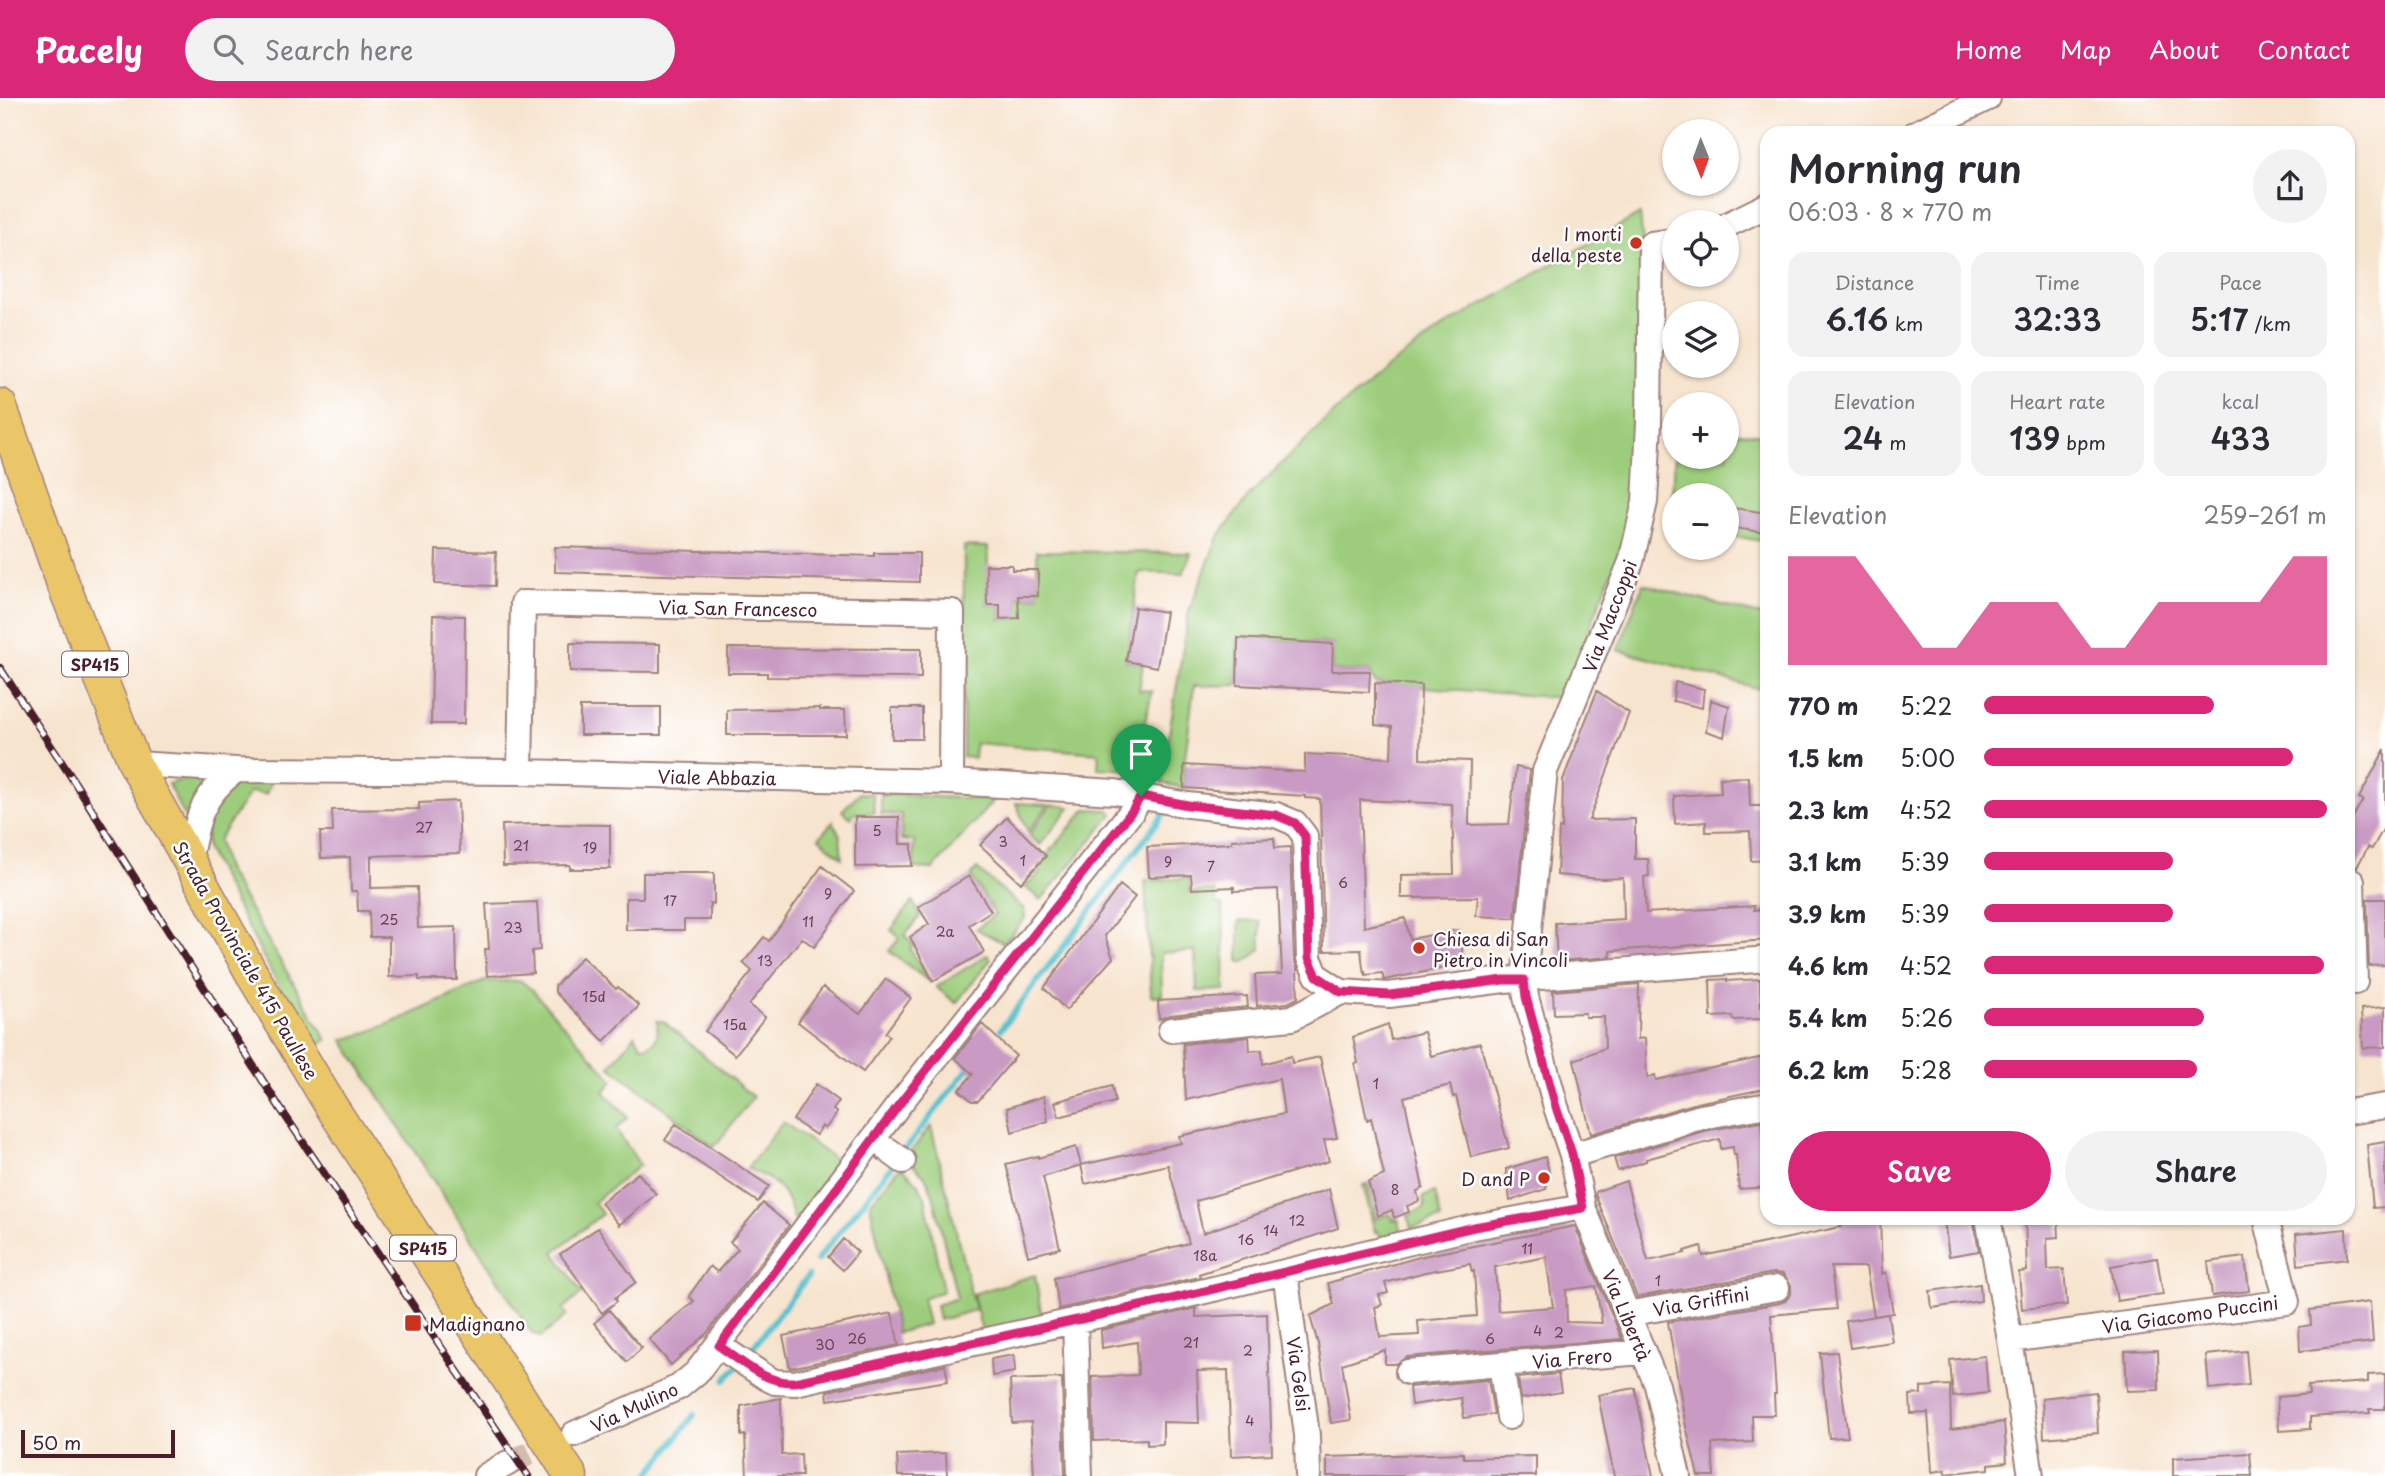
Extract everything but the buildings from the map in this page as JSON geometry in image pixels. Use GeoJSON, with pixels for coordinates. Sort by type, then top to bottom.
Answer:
{"type":"FeatureCollection","features":[{"type":"Feature","properties":{"kind":"main road","name":"Strada Provinciale 415 Paullese"},"geometry":{"type":"LineString","coordinates":[[0,405],[62,581],[135,764],[278,1019],[331,1106],[571,1476]]}},
{"type":"Feature","properties":{"kind":"street"},"geometry":{"type":"LineString","coordinates":[[1931,126],[1989,98]]}},
{"type":"Feature","properties":{"kind":"street"},"geometry":{"type":"LineString","coordinates":[[1739,219],[1760,209]]}},
{"type":"Feature","properties":{"kind":"street","name":"Via Maccoppi"},"geometry":{"type":"LineString","coordinates":[[1572,1154],[1556,1107],[1526,997],[1524,980],[1545,771],[1631,562],[1645,502],[1662,256]]}},
{"type":"Feature","properties":{"kind":"street","name":"Via San Francesco"},"geometry":{"type":"LineString","coordinates":[[520,772],[523,603],[952,612],[951,782]]}},
{"type":"Feature","properties":{"kind":"street","name":"Viale Abbazia"},"geometry":{"type":"LineString","coordinates":[[135,764],[236,770],[520,772],[951,782],[1115,792],[1188,805],[1276,815],[1295,823],[1305,836],[1309,958],[1317,976],[1341,992]]}},
{"type":"Feature","properties":{"kind":"street"},"geometry":{"type":"LineString","coordinates":[[189,862],[204,802],[221,781],[236,770]]}},
{"type":"Feature","properties":{"kind":"street","name":"Via Mulino"},"geometry":{"type":"LineString","coordinates":[[574,1434],[679,1387],[725,1350],[901,1102],[1124,822],[1141,796]]}},
{"type":"Feature","properties":{"kind":"street"},"geometry":{"type":"LineString","coordinates":[[2355,919],[2360,983]]}},
{"type":"Feature","properties":{"kind":"street"},"geometry":{"type":"LineString","coordinates":[[1171,1030],[1292,1018],[1341,992],[1390,995],[1504,980],[1760,960]]}},
{"type":"Feature","properties":{"kind":"street"},"geometry":{"type":"LineString","coordinates":[[1572,1154],[1701,1117],[1760,1106]]}},
{"type":"Feature","properties":{"kind":"street"},"geometry":{"type":"LineString","coordinates":[[2355,1111],[2385,1106]]}},
{"type":"Feature","properties":{"kind":"street","name":"Via Libertà"},"geometry":{"type":"LineString","coordinates":[[1572,1154],[1583,1208],[1657,1385],[1678,1476]]}},
{"type":"Feature","properties":{"kind":"street"},"geometry":{"type":"LineString","coordinates":[[725,1350],[775,1382],[795,1382],[1075,1321],[1474,1227],[1583,1208]]}},
{"type":"Feature","properties":{"kind":"street"},"geometry":{"type":"LineString","coordinates":[[1989,1225],[2031,1476]]}},
{"type":"Feature","properties":{"kind":"street","name":"Via Giacomo Puccini"},"geometry":{"type":"LineString","coordinates":[[2010,1340],[2287,1302],[2268,1225]]}},
{"type":"Feature","properties":{"kind":"street","name":"Via Gelsi"},"geometry":{"type":"LineString","coordinates":[[1284,1272],[1307,1435],[1308,1476]]}},
{"type":"Feature","properties":{"kind":"street","name":"Via Griffini"},"geometry":{"type":"LineString","coordinates":[[1626,1314],[1777,1288]]}},
{"type":"Feature","properties":{"kind":"street"},"geometry":{"type":"LineString","coordinates":[[1075,1321],[1080,1476]]}},
{"type":"Feature","properties":{"kind":"street","name":"Via Frero"},"geometry":{"type":"LineString","coordinates":[[1408,1372],[1642,1352]]}},
{"type":"Feature","properties":{"kind":"street"},"geometry":{"type":"LineString","coordinates":[[1501,1364],[1509,1417]]}},
{"type":"Feature","properties":{"kind":"street"},"geometry":{"type":"LineString","coordinates":[[486,1476],[508,1463]]}},
{"type":"Feature","properties":{"kind":"green space"},"geometry":{"type":"Polygon","coordinates":[[[1640,214],[1643,245],[1638,449],[1632,502],[1622,546],[1562,698],[1375,683],[1369,671],[1332,671],[1333,644],[1238,638],[1237,685],[1194,686],[1184,765],[1184,788],[1161,783],[1189,611],[1218,537],[1249,496],[1329,417],[1385,369],[1447,325],[1640,214]]]}},
{"type":"Feature","properties":{"kind":"green space"},"geometry":{"type":"Polygon","coordinates":[[[1739,433],[1760,434],[1760,541],[1739,537],[1739,483],[1673,483],[1674,469],[1739,469],[1739,433]]]}},
{"type":"Feature","properties":{"kind":"green space"},"geometry":{"type":"Polygon","coordinates":[[[964,546],[988,547],[987,605],[1000,605],[1000,619],[1018,618],[1018,597],[1038,596],[1037,551],[1191,553],[1183,574],[1139,572],[1126,661],[1143,664],[1139,690],[1152,691],[1134,770],[1098,768],[1099,753],[975,743],[974,758],[963,757],[964,546]]]}},
{"type":"Feature","properties":{"kind":"green space"},"geometry":{"type":"Polygon","coordinates":[[[1643,584],[1760,615],[1760,689],[1618,650],[1643,584]]]}},
{"type":"Feature","properties":{"kind":"green space"},"geometry":{"type":"Polygon","coordinates":[[[188,778],[213,780],[187,821],[168,784],[188,778]]]}},
{"type":"Feature","properties":{"kind":"green space"},"geometry":{"type":"Polygon","coordinates":[[[236,780],[272,780],[266,794],[250,792],[218,840],[226,869],[327,1040],[312,1049],[207,850],[206,828],[211,812],[236,780]]]}},
{"type":"Feature","properties":{"kind":"green space"},"geometry":{"type":"Polygon","coordinates":[[[859,793],[873,794],[874,813],[853,814],[851,818],[842,811],[859,793]]]}},
{"type":"Feature","properties":{"kind":"green space"},"geometry":{"type":"Polygon","coordinates":[[[881,794],[994,800],[933,869],[914,868],[914,841],[902,840],[901,814],[881,814],[881,794]]]}},
{"type":"Feature","properties":{"kind":"green space"},"geometry":{"type":"Polygon","coordinates":[[[1016,803],[1048,805],[1028,832],[1016,803]]]}},
{"type":"Feature","properties":{"kind":"green space"},"geometry":{"type":"Polygon","coordinates":[[[1051,805],[1070,807],[1040,845],[1029,835],[1051,805]]]}},
{"type":"Feature","properties":{"kind":"green space"},"geometry":{"type":"Polygon","coordinates":[[[1086,809],[1108,810],[1113,814],[1041,900],[1025,887],[1040,873],[1038,869],[1049,857],[1047,855],[1086,809]]]}},
{"type":"Feature","properties":{"kind":"green space"},"geometry":{"type":"Polygon","coordinates":[[[833,821],[840,836],[842,858],[819,838],[833,821]]]}},
{"type":"Feature","properties":{"kind":"green space"},"geometry":{"type":"Polygon","coordinates":[[[977,869],[1024,909],[1025,918],[1004,943],[976,929],[995,914],[971,876],[977,869]]]}},
{"type":"Feature","properties":{"kind":"green space"},"geometry":{"type":"Polygon","coordinates":[[[1189,878],[1189,892],[1215,891],[1216,904],[1223,905],[1225,990],[1197,991],[1195,951],[1161,953],[1162,996],[1151,996],[1145,881],[1189,878]]]}},
{"type":"Feature","properties":{"kind":"green space"},"geometry":{"type":"Polygon","coordinates":[[[913,901],[920,916],[905,935],[913,946],[910,949],[931,983],[889,951],[900,938],[891,930],[913,901]]]}},
{"type":"Feature","properties":{"kind":"green space"},"geometry":{"type":"Polygon","coordinates":[[[1239,921],[1260,921],[1261,950],[1244,962],[1239,962],[1239,921]]]}},
{"type":"Feature","properties":{"kind":"green space"},"geometry":{"type":"Polygon","coordinates":[[[987,955],[991,959],[956,1003],[936,987],[987,955]]]}},
{"type":"Feature","properties":{"kind":"green space"},"geometry":{"type":"Polygon","coordinates":[[[485,981],[521,981],[613,1080],[604,1092],[628,1117],[616,1129],[640,1165],[594,1202],[602,1214],[554,1252],[582,1293],[563,1309],[567,1315],[541,1337],[531,1332],[343,1040],[397,1020],[485,981]]]}},
{"type":"Feature","properties":{"kind":"green space"},"geometry":{"type":"Polygon","coordinates":[[[657,1021],[663,1021],[753,1097],[714,1147],[610,1066],[635,1035],[645,1047],[653,1043],[657,1034],[657,1021]]]}},
{"type":"Feature","properties":{"kind":"green space"},"geometry":{"type":"Polygon","coordinates":[[[783,1122],[839,1162],[795,1222],[784,1193],[773,1182],[747,1168],[783,1122]]]}},
{"type":"Feature","properties":{"kind":"green space"},"geometry":{"type":"Polygon","coordinates":[[[931,1126],[975,1310],[939,1320],[936,1305],[957,1298],[933,1194],[925,1176],[906,1158],[931,1126]]]}},
{"type":"Feature","properties":{"kind":"green space"},"geometry":{"type":"Polygon","coordinates":[[[901,1166],[918,1183],[925,1197],[943,1291],[922,1298],[928,1324],[897,1333],[870,1204],[901,1166]]]}},
{"type":"Feature","properties":{"kind":"green space"},"geometry":{"type":"Polygon","coordinates":[[[1367,1184],[1376,1219],[1390,1214],[1393,1220],[1398,1219],[1402,1232],[1382,1238],[1375,1232],[1363,1185],[1367,1184]]]}},
{"type":"Feature","properties":{"kind":"green space"},"geometry":{"type":"Polygon","coordinates":[[[1435,1192],[1441,1219],[1411,1228],[1408,1215],[1425,1208],[1423,1197],[1435,1192]]]}},
{"type":"Feature","properties":{"kind":"green space"},"geometry":{"type":"Polygon","coordinates":[[[1035,1275],[1042,1318],[982,1332],[973,1294],[1035,1275]]]}},
{"type":"Feature","properties":{"kind":"waterway"},"geometry":{"type":"LineString","coordinates":[[1001,1029],[1163,815]]}},
{"type":"Feature","properties":{"kind":"waterway"},"geometry":{"type":"LineString","coordinates":[[902,1153],[968,1069]]}},
{"type":"Feature","properties":{"kind":"waterway"},"geometry":{"type":"LineString","coordinates":[[817,1260],[895,1162]]}},
{"type":"Feature","properties":{"kind":"waterway"},"geometry":{"type":"LineString","coordinates":[[745,1358],[808,1276]]}},
{"type":"Feature","properties":{"kind":"waterway"},"geometry":{"type":"LineString","coordinates":[[725,1380],[738,1366]]}},
{"type":"Feature","properties":{"kind":"waterway"},"geometry":{"type":"LineString","coordinates":[[648,1476],[694,1415]]}},
{"type":"Feature","properties":{"kind":"tunnel"},"geometry":{"type":"LineString","coordinates":[[508,1463],[565,1438]]}},
{"type":"Feature","properties":{"kind":"railway"},"geometry":{"type":"LineString","coordinates":[[0,668],[280,1108],[528,1476]]}},
{"type":"Feature","properties":{"kind":"place","name":"I morti della peste"},"geometry":{"type":"Point","coordinates":[1636,243]}},
{"type":"Feature","properties":{"kind":"place","name":"Chiesa di San Pietro in Vincoli"},"geometry":{"type":"Point","coordinates":[1419,948]}},
{"type":"Feature","properties":{"kind":"place","name":"D and P"},"geometry":{"type":"Point","coordinates":[1544,1178]}},
{"type":"Feature","properties":{"kind":"place","name":"Madignano"},"geometry":{"type":"Point","coordinates":[413,1323]}},
{"type":"Feature","properties":{"kind":"route"},"geometry":{"type":"LineString","coordinates":[[1141,796],[1188,805],[1276,815],[1295,823],[1305,836],[1309,958],[1317,976],[1341,992],[1390,995],[1504,980],[1524,980],[1526,997],[1556,1107],[1572,1154],[1583,1208],[1474,1227],[1163,1301],[795,1382],[775,1382],[719,1346],[901,1102],[1132,811],[1141,796]]}}]}
